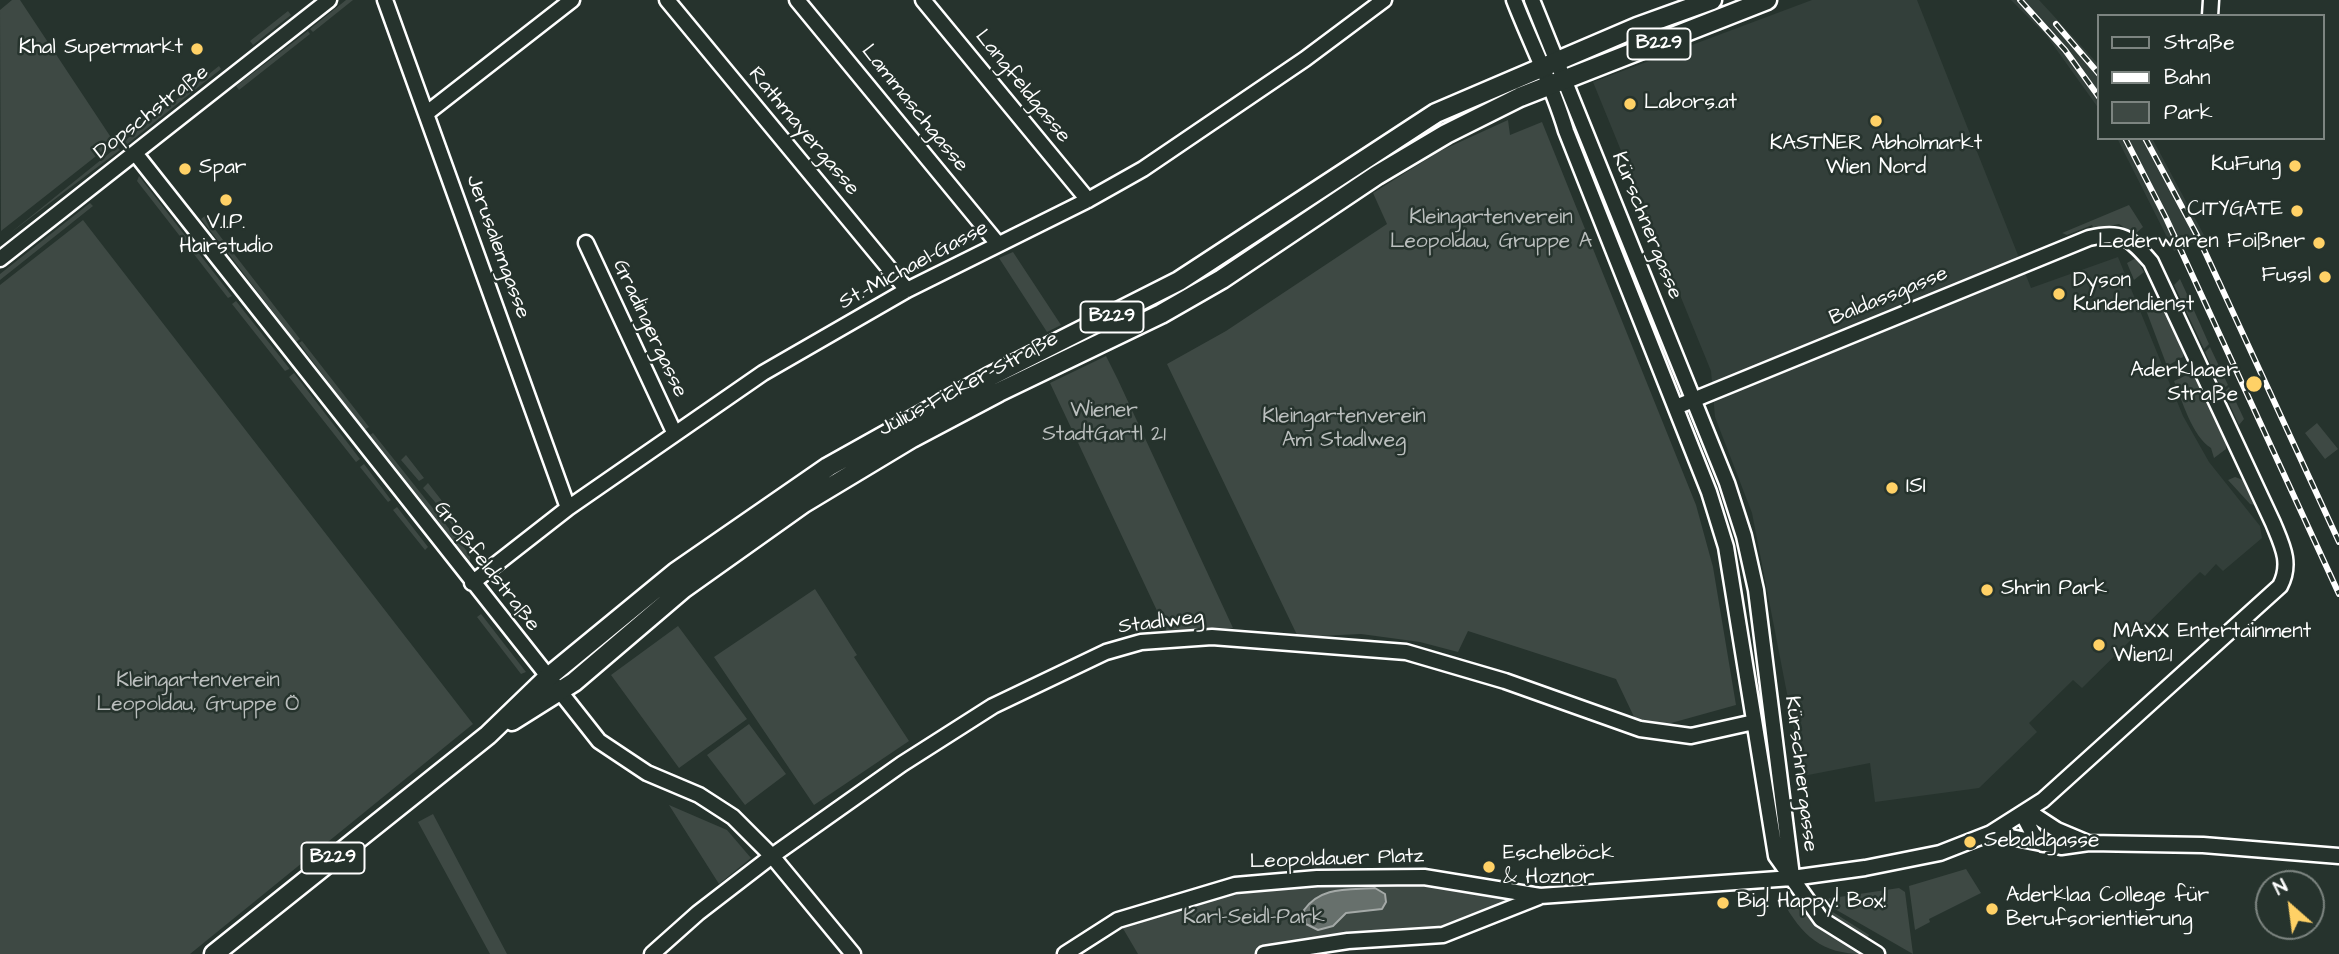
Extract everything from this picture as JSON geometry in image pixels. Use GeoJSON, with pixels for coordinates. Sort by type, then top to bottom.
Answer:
{"type":"FeatureCollection","features":[{"type":"Feature","properties":{"kind":"main road","name":"Julius-Ficker-Straße"},"geometry":{"type":"LineString","coordinates":[[214,954],[488,735],[547,678],[676,572],[828,467],[989,377],[1170,286],[1436,113],[1540,67],[1712,0]]}},
{"type":"Feature","properties":{"kind":"main road","name":"Julius-Ficker-Straße"},"geometry":{"type":"LineString","coordinates":[[488,735],[559,693],[683,589],[804,503],[956,415],[1161,314],[1222,279],[1377,175],[1446,134],[1559,83],[1767,0]]}},
{"type":"Feature","properties":{"kind":"street","name":"Dopschstraße"},"geometry":{"type":"LineString","coordinates":[[1,256],[330,0]]}},
{"type":"Feature","properties":{"kind":"street","name":"Jerusalemgasse"},"geometry":{"type":"LineString","coordinates":[[385,0],[568,508]]}},
{"type":"Feature","properties":{"kind":"street"},"geometry":{"type":"LineString","coordinates":[[427,114],[572,0]]}},
{"type":"Feature","properties":{"kind":"street","name":"Rathmayergasse"},"geometry":{"type":"LineString","coordinates":[[667,0],[907,290]]}},
{"type":"Feature","properties":{"kind":"street","name":"Lammaschgasse"},"geometry":{"type":"LineString","coordinates":[[797,0],[998,244]]}},
{"type":"Feature","properties":{"kind":"street","name":"Langfeldgasse"},"geometry":{"type":"LineString","coordinates":[[923,0],[1088,200]]}},
{"type":"Feature","properties":{"kind":"street","name":"St.-Michael-Gasse"},"geometry":{"type":"LineString","coordinates":[[472,583],[568,508],[674,432],[763,373],[907,290],[1088,200],[1180,145],[1384,0]]}},
{"type":"Feature","properties":{"kind":"street","name":"Kürschnergasse"},"geometry":{"type":"LineString","coordinates":[[1514,0],[1540,67],[1559,83],[1727,483],[1744,537],[1756,590],[1792,878]]}},
{"type":"Feature","properties":{"kind":"street","name":"Kürschnergasse"},"geometry":{"type":"LineString","coordinates":[[1532,0],[1558,60],[1566,131],[1676,407],[1726,547],[1737,600],[1776,856],[1792,878]]}},
{"type":"Feature","properties":{"kind":"street","name":"Großfeldstraße"},"geometry":{"type":"LineString","coordinates":[[135,153],[599,741],[648,774],[699,795],[733,817],[772,856],[853,954]]}},
{"type":"Feature","properties":{"kind":"street","name":"Baldassgasse"},"geometry":{"type":"LineString","coordinates":[[1676,407],[2089,238],[2106,234],[2121,235],[2151,262],[2283,548],[2287,563],[2280,586],[2025,813]]}},
{"type":"Feature","properties":{"kind":"street","name":"Gradingergasse"},"geometry":{"type":"LineString","coordinates":[[586,243],[674,432]]}},
{"type":"Feature","properties":{"kind":"street","name":"Stadlweg"},"geometry":{"type":"LineString","coordinates":[[652,954],[698,913],[772,856],[902,764],[993,706],[1106,652],[1141,642],[1212,637],[1406,652],[1505,681],[1640,729],[1691,736],[1754,722]]}},
{"type":"Feature","properties":{"kind":"street"},"geometry":{"type":"LineString","coordinates":[[1877,954],[1821,919],[1792,878],[1907,861],[1991,833],[2025,813]]}},
{"type":"Feature","properties":{"kind":"street"},"geometry":{"type":"LineString","coordinates":[[2025,813],[2090,844]]}},
{"type":"Feature","properties":{"kind":"street"},"geometry":{"type":"LineString","coordinates":[[2025,813],[2033,834],[2043,844]]}},
{"type":"Feature","properties":{"kind":"street"},"geometry":{"type":"LineString","coordinates":[[1991,833],[2061,847],[2090,844],[2203,845],[2339,856]]}},
{"type":"Feature","properties":{"kind":"street","name":"Leopoldauer Platz"},"geometry":{"type":"LineString","coordinates":[[1065,954],[1118,920],[1236,885],[1317,878],[1424,877],[1540,896],[1792,878]]}},
{"type":"Feature","properties":{"kind":"street","name":"Leopoldauer Platz"},"geometry":{"type":"LineString","coordinates":[[1264,954],[1348,942],[1443,935],[1540,896]]}},
{"type":"Feature","properties":{"kind":"shaded area"},"geometry":{"type":"Polygon","coordinates":[[[1812,0],[1917,0],[2031,288],[2118,257],[2183,416],[2209,462],[2260,526],[2262,538],[2223,571],[2216,564],[2205,576],[2200,572],[2082,688],[2073,680],[2029,723],[2037,732],[1979,788],[1875,802],[1870,763],[1803,776],[1752,513],[1715,417],[1711,371],[1593,82],[1812,0]]]}},
{"type":"Feature","properties":{"kind":"shaded area"},"geometry":{"type":"Polygon","coordinates":[[[2011,0],[2039,0],[2098,64],[2098,108],[2046,35],[2011,0]]]}},
{"type":"Feature","properties":{"kind":"shaded area"},"geometry":{"type":"Polygon","coordinates":[[[2118,140],[2153,140],[2205,237],[2174,251],[2118,140]]]}},
{"type":"Feature","properties":{"kind":"shaded area"},"geometry":{"type":"Polygon","coordinates":[[[1375,888],[1385,894],[1386,902],[1382,909],[1346,913],[1333,926],[1318,930],[1306,924],[1304,910],[1318,897],[1336,891],[1375,888]]]}},
{"type":"Feature","properties":{"kind":"green space"},"geometry":{"type":"Polygon","coordinates":[[[12,0],[20,0],[114,142],[1,231],[0,10],[12,0]]]}},
{"type":"Feature","properties":{"kind":"green space"},"geometry":{"type":"Polygon","coordinates":[[[346,0],[353,0],[313,32],[310,29],[346,0]]]}},
{"type":"Feature","properties":{"kind":"green space"},"geometry":{"type":"Polygon","coordinates":[[[288,11],[291,15],[253,45],[250,41],[288,11]]]}},
{"type":"Feature","properties":{"kind":"green space"},"geometry":{"type":"Polygon","coordinates":[[[308,31],[310,34],[239,90],[236,86],[308,31]]]}},
{"type":"Feature","properties":{"kind":"green space"},"geometry":{"type":"Polygon","coordinates":[[[219,66],[221,69],[125,146],[123,142],[219,66]]]}},
{"type":"Feature","properties":{"kind":"green space"},"geometry":{"type":"Polygon","coordinates":[[[1516,86],[1517,89],[1456,116],[1422,135],[1217,274],[1157,308],[939,418],[572,676],[570,673],[661,593],[820,480],[999,379],[1418,130],[1516,86]]]}},
{"type":"Feature","properties":{"kind":"green space"},"geometry":{"type":"Polygon","coordinates":[[[1508,120],[1510,135],[1542,122],[1696,505],[1713,567],[1736,705],[1664,725],[1636,721],[1616,679],[1468,631],[1458,652],[1420,642],[1361,634],[1298,637],[1167,364],[1226,331],[1387,224],[1373,193],[1440,151],[1508,120]]]}},
{"type":"Feature","properties":{"kind":"green space"},"geometry":{"type":"Polygon","coordinates":[[[117,147],[120,150],[9,234],[117,147]]]}},
{"type":"Feature","properties":{"kind":"green space"},"geometry":{"type":"Polygon","coordinates":[[[139,176],[232,296],[228,298],[137,181],[139,176]]]}},
{"type":"Feature","properties":{"kind":"green space"},"geometry":{"type":"Polygon","coordinates":[[[90,203],[93,206],[0,280],[0,274],[90,203]]]}},
{"type":"Feature","properties":{"kind":"green space"},"geometry":{"type":"Polygon","coordinates":[[[2129,205],[2143,227],[2135,234],[2119,224],[2094,229],[2092,225],[2067,235],[2062,233],[2129,205]]]}},
{"type":"Feature","properties":{"kind":"green space"},"geometry":{"type":"Polygon","coordinates":[[[205,216],[229,248],[226,251],[201,219],[205,216]]]}},
{"type":"Feature","properties":{"kind":"green space","name":"Kleingartenverein Leopoldau, Gruppe Ö"},"geometry":{"type":"Polygon","coordinates":[[[83,220],[473,724],[190,954],[0,954],[0,285],[83,220]]]}},
{"type":"Feature","properties":{"kind":"green space"},"geometry":{"type":"Polygon","coordinates":[[[231,250],[300,339],[296,342],[228,253],[231,250]]]}},
{"type":"Feature","properties":{"kind":"green space"},"geometry":{"type":"Polygon","coordinates":[[[1013,252],[1061,325],[1047,332],[999,258],[1013,252]]]}},
{"type":"Feature","properties":{"kind":"green space"},"geometry":{"type":"Polygon","coordinates":[[[2136,258],[2144,272],[2134,280],[2127,263],[2136,258]]]}},
{"type":"Feature","properties":{"kind":"green space"},"geometry":{"type":"Polygon","coordinates":[[[2180,279],[2191,303],[2185,308],[2174,285],[2180,279]]]}},
{"type":"Feature","properties":{"kind":"green space"},"geometry":{"type":"Polygon","coordinates":[[[236,301],[289,369],[285,371],[232,304],[236,301]]]}},
{"type":"Feature","properties":{"kind":"green space"},"geometry":{"type":"Polygon","coordinates":[[[2159,305],[2164,308],[2184,352],[2183,357],[2167,366],[2146,310],[2159,305]]]}},
{"type":"Feature","properties":{"kind":"green space"},"geometry":{"type":"Polygon","coordinates":[[[2192,306],[2209,344],[2204,349],[2186,311],[2192,306]]]}},
{"type":"Feature","properties":{"kind":"green space"},"geometry":{"type":"Polygon","coordinates":[[[302,341],[369,427],[364,430],[299,343],[302,341]]]}},
{"type":"Feature","properties":{"kind":"green space"},"geometry":{"type":"Polygon","coordinates":[[[2210,347],[2228,385],[2222,390],[2205,352],[2210,347]]]}},
{"type":"Feature","properties":{"kind":"green space","name":"Wiener StadtGartl 21"},"geometry":{"type":"Polygon","coordinates":[[[1106,356],[1233,628],[1167,632],[1050,383],[1106,356]]]}},
{"type":"Feature","properties":{"kind":"green space"},"geometry":{"type":"Polygon","coordinates":[[[294,373],[360,459],[356,462],[289,377],[294,373]]]}},
{"type":"Feature","properties":{"kind":"green space"},"geometry":{"type":"Polygon","coordinates":[[[2189,374],[2197,378],[2226,442],[2226,449],[2214,458],[2211,448],[2193,427],[2174,381],[2189,374]]]}},
{"type":"Feature","properties":{"kind":"green space"},"geometry":{"type":"Polygon","coordinates":[[[2229,387],[2244,419],[2239,425],[2224,392],[2229,387]]]}},
{"type":"Feature","properties":{"kind":"green space"},"geometry":{"type":"Polygon","coordinates":[[[2317,423],[2338,449],[2325,459],[2305,433],[2317,423]]]}},
{"type":"Feature","properties":{"kind":"green space"},"geometry":{"type":"Polygon","coordinates":[[[373,433],[470,555],[470,562],[370,435],[373,433]]]}},
{"type":"Feature","properties":{"kind":"green space"},"geometry":{"type":"Polygon","coordinates":[[[406,455],[424,478],[419,481],[401,460],[406,455]]]}},
{"type":"Feature","properties":{"kind":"green space"},"geometry":{"type":"Polygon","coordinates":[[[364,464],[391,500],[388,502],[360,467],[364,464]]]}},
{"type":"Feature","properties":{"kind":"green space"},"geometry":{"type":"Polygon","coordinates":[[[2235,477],[2243,480],[2255,505],[2250,504],[2228,480],[2235,477]]]}},
{"type":"Feature","properties":{"kind":"green space"},"geometry":{"type":"Polygon","coordinates":[[[428,483],[446,506],[441,509],[423,488],[428,483]]]}},
{"type":"Feature","properties":{"kind":"green space"},"geometry":{"type":"Polygon","coordinates":[[[397,507],[428,547],[425,550],[393,510],[397,507]]]}},
{"type":"Feature","properties":{"kind":"green space"},"geometry":{"type":"Polygon","coordinates":[[[450,511],[468,534],[461,537],[445,516],[450,511]]]}},
{"type":"Feature","properties":{"kind":"green space"},"geometry":{"type":"Polygon","coordinates":[[[815,589],[857,655],[854,657],[909,741],[814,805],[714,657],[815,589]]]}},
{"type":"Feature","properties":{"kind":"green space"},"geometry":{"type":"Polygon","coordinates":[[[481,614],[526,672],[521,674],[477,617],[481,614]]]}},
{"type":"Feature","properties":{"kind":"green space"},"geometry":{"type":"Polygon","coordinates":[[[678,626],[747,719],[679,768],[611,675],[678,626]]]}},
{"type":"Feature","properties":{"kind":"green space"},"geometry":{"type":"Polygon","coordinates":[[[749,724],[786,774],[745,805],[707,755],[749,724]]]}},
{"type":"Feature","properties":{"kind":"green space"},"geometry":{"type":"Polygon","coordinates":[[[669,805],[727,830],[751,858],[719,884],[669,805]]]}},
{"type":"Feature","properties":{"kind":"green space"},"geometry":{"type":"Polygon","coordinates":[[[433,814],[507,954],[490,954],[418,822],[433,814]]]}},
{"type":"Feature","properties":{"kind":"green space"},"geometry":{"type":"Polygon","coordinates":[[[1966,869],[1981,893],[1929,919],[1930,922],[1915,930],[1909,886],[1966,869]]]}},
{"type":"Feature","properties":{"kind":"green space","name":"Karl-Seidl-Park"},"geometry":{"type":"Polygon","coordinates":[[[1424,877],[1540,896],[1443,935],[1264,954],[1138,954],[1118,920],[1235,885],[1424,877]]]}},
{"type":"Feature","properties":{"kind":"green space"},"geometry":{"type":"Polygon","coordinates":[[[1899,888],[1905,892],[1913,954],[1833,908],[1826,899],[1899,888]]]}},
{"type":"Feature","properties":{"kind":"green space"},"geometry":{"type":"Polygon","coordinates":[[[1796,898],[1818,926],[1863,954],[1836,951],[1806,933],[1782,900],[1796,898]]]}},
{"type":"Feature","properties":{"kind":"green space"},"geometry":{"type":"Polygon","coordinates":[[[1817,902],[1869,935],[1866,941],[1824,914],[1817,902]]]}},
{"type":"Feature","properties":{"kind":"railway"},"geometry":{"type":"LineString","coordinates":[[2020,0],[2065,50],[2098,96]]}},
{"type":"Feature","properties":{"kind":"railway"},"geometry":{"type":"LineString","coordinates":[[2056,24],[2098,73]]}},
{"type":"Feature","properties":{"kind":"railway"},"geometry":{"type":"LineString","coordinates":[[2126,140],[2166,218],[2339,594]]}},
{"type":"Feature","properties":{"kind":"railway"},"geometry":{"type":"LineString","coordinates":[[2146,140],[2199,239],[2339,542]]}},
{"type":"Feature","properties":{"kind":"place","name":"Khal Supermarkt"},"geometry":{"type":"Point","coordinates":[197,49]}},
{"type":"Feature","properties":{"kind":"place","name":"Labors.at"},"geometry":{"type":"Point","coordinates":[1630,104]}},
{"type":"Feature","properties":{"kind":"place","name":"KASTNER Abholmarkt Wien Nord"},"geometry":{"type":"Point","coordinates":[1876,121]}},
{"type":"Feature","properties":{"kind":"place","name":"KuFung"},"geometry":{"type":"Point","coordinates":[2295,166]}},
{"type":"Feature","properties":{"kind":"place","name":"Spar"},"geometry":{"type":"Point","coordinates":[185,169]}},
{"type":"Feature","properties":{"kind":"place","name":"V.I.P. Hairstudio"},"geometry":{"type":"Point","coordinates":[226,200]}},
{"type":"Feature","properties":{"kind":"place","name":"CITYGATE"},"geometry":{"type":"Point","coordinates":[2297,211]}},
{"type":"Feature","properties":{"kind":"place","name":"Lederwaren Foißner"},"geometry":{"type":"Point","coordinates":[2319,243]}},
{"type":"Feature","properties":{"kind":"place","name":"Fussl"},"geometry":{"type":"Point","coordinates":[2325,277]}},
{"type":"Feature","properties":{"kind":"place","name":"Dyson Kundendienst"},"geometry":{"type":"Point","coordinates":[2059,294]}},
{"type":"Feature","properties":{"kind":"place","name":"Aderklaaer Straße"},"geometry":{"type":"Point","coordinates":[2254,384]}},
{"type":"Feature","properties":{"kind":"place","name":"ISI"},"geometry":{"type":"Point","coordinates":[1892,488]}},
{"type":"Feature","properties":{"kind":"place","name":"Shrin Park"},"geometry":{"type":"Point","coordinates":[1987,590]}},
{"type":"Feature","properties":{"kind":"place","name":"MAXX Entertainment Wien21"},"geometry":{"type":"Point","coordinates":[2099,645]}},
{"type":"Feature","properties":{"kind":"place","name":"Sebaldgasse"},"geometry":{"type":"Point","coordinates":[1970,842]}},
{"type":"Feature","properties":{"kind":"place","name":"Eschelböck & Hoznor"},"geometry":{"type":"Point","coordinates":[1489,867]}},
{"type":"Feature","properties":{"kind":"place","name":"Big! Happy! Box!"},"geometry":{"type":"Point","coordinates":[1723,903]}},
{"type":"Feature","properties":{"kind":"place","name":"Aderklaa College für Berufsorientierung"},"geometry":{"type":"Point","coordinates":[1992,909]}},
{"type":"Feature","properties":{"kind":"park label","name":"Kleingartenverein Leopoldau, Gruppe A"},"geometry":{"type":"Point","coordinates":[1491,231]}},
{"type":"Feature","properties":{"kind":"park label","name":"Kleingartenverein Am Stadlweg"},"geometry":{"type":"Point","coordinates":[1344,430]}}]}
